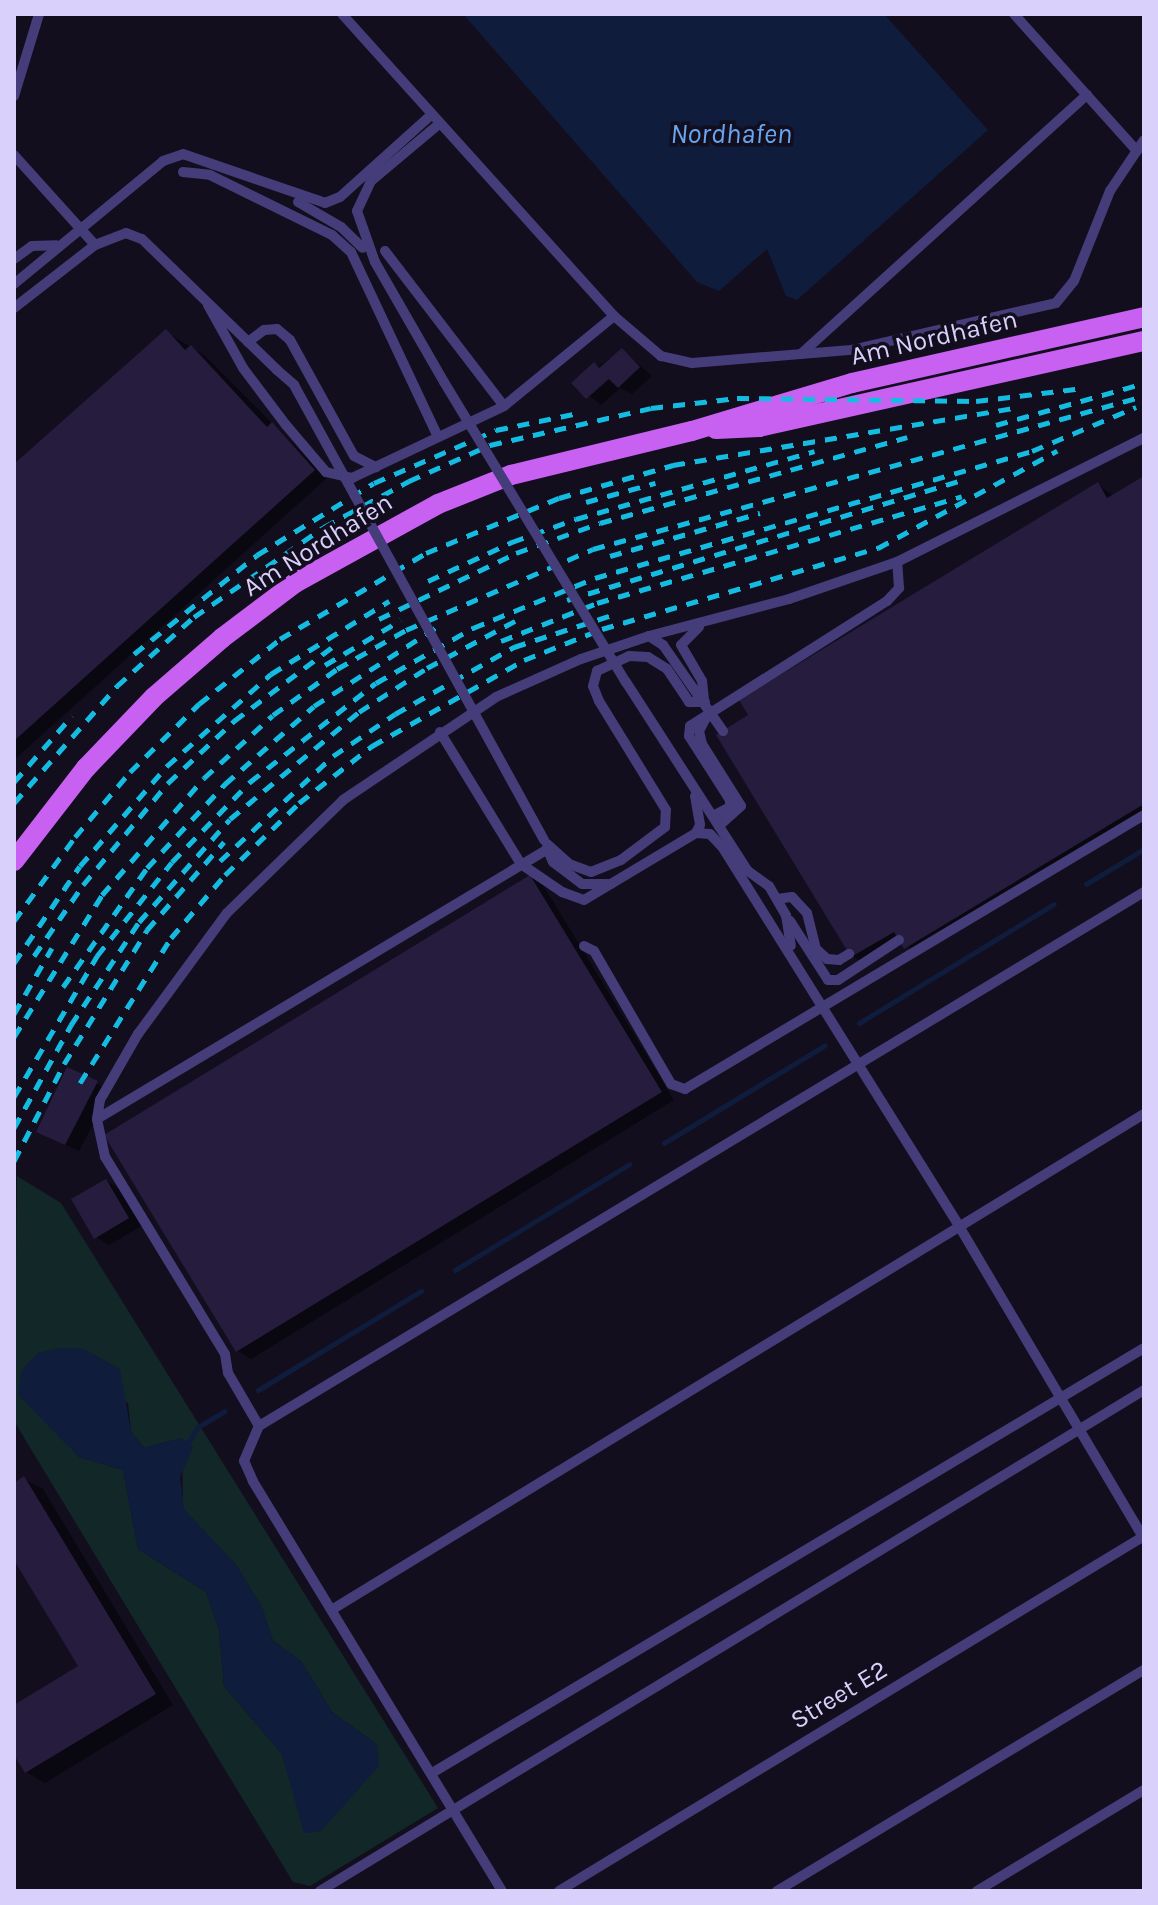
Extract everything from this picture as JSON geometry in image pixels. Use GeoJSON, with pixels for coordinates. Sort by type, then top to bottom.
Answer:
{"type":"FeatureCollection","features":[{"type":"Feature","properties":{"kind":"main road","name":"Am Nordhafen"},"geometry":{"type":"LineString","coordinates":[[14,861],[86,768],[154,697],[295,583],[438,504],[511,475],[692,431],[852,383],[1144,317]]}},
{"type":"Feature","properties":{"kind":"main road","name":"Am Nordhafen"},"geometry":{"type":"LineString","coordinates":[[692,431],[759,427],[1144,341]]}},
{"type":"Feature","properties":{"kind":"lane"},"geometry":{"type":"LineString","coordinates":[[14,96],[39,14]]}},
{"type":"Feature","properties":{"kind":"lane"},"geometry":{"type":"LineString","coordinates":[[342,14],[614,316],[661,356],[692,363],[851,350],[1056,303],[1074,281],[1110,191],[1144,140]]}},
{"type":"Feature","properties":{"kind":"lane"},"geometry":{"type":"LineString","coordinates":[[1014,14],[1137,151]]}},
{"type":"Feature","properties":{"kind":"lane"},"geometry":{"type":"LineString","coordinates":[[800,355],[1087,95]]}},
{"type":"Feature","properties":{"kind":"lane"},"geometry":{"type":"LineString","coordinates":[[14,284],[56,245],[85,230],[163,161],[183,154],[310,201],[340,197],[435,120]]}},
{"type":"Feature","properties":{"kind":"lane"},"geometry":{"type":"LineString","coordinates":[[435,120],[361,194],[360,223],[375,262],[444,382],[677,763],[748,871],[777,899],[828,980],[838,980],[899,940]]}},
{"type":"Feature","properties":{"kind":"lane"},"geometry":{"type":"LineString","coordinates":[[14,155],[85,230],[95,245]]}},
{"type":"Feature","properties":{"kind":"lane"},"geometry":{"type":"LineString","coordinates":[[183,172],[210,175],[332,235],[351,252],[438,437]]}},
{"type":"Feature","properties":{"kind":"lane"},"geometry":{"type":"LineString","coordinates":[[273,186],[353,236],[375,262]]}},
{"type":"Feature","properties":{"kind":"lane"},"geometry":{"type":"LineString","coordinates":[[14,308],[95,245],[126,233],[142,239],[294,385],[553,862],[582,884],[613,884]]}},
{"type":"Feature","properties":{"kind":"lane"},"geometry":{"type":"LineString","coordinates":[[14,259],[32,246],[56,245]]}},
{"type":"Feature","properties":{"kind":"lane"},"geometry":{"type":"LineString","coordinates":[[385,251],[504,406]]}},
{"type":"Feature","properties":{"kind":"lane"},"geometry":{"type":"LineString","coordinates":[[208,305],[243,368],[326,472],[352,478],[504,406],[614,316]]}},
{"type":"Feature","properties":{"kind":"lane"},"geometry":{"type":"LineString","coordinates":[[248,342],[264,330],[277,329],[290,340],[354,456],[376,467]]}},
{"type":"Feature","properties":{"kind":"lane"},"geometry":{"type":"LineString","coordinates":[[259,1426],[228,1373],[225,1354],[105,1157],[97,1119],[100,1100],[138,1034],[227,913],[343,800],[496,697],[581,659],[649,636],[708,621],[897,562],[1144,438]]}},
{"type":"Feature","properties":{"kind":"lane"},"geometry":{"type":"LineString","coordinates":[[546,845],[569,864],[591,872],[621,860],[665,827],[666,810],[599,701],[593,686],[597,671],[629,656],[648,657],[667,669],[689,702],[707,706],[887,601],[899,588],[897,562]]}},
{"type":"Feature","properties":{"kind":"lane"},"geometry":{"type":"LineString","coordinates":[[708,621],[686,635],[681,645],[702,681],[707,706],[699,731],[702,744],[741,806],[716,821]]}},
{"type":"Feature","properties":{"kind":"lane"},"geometry":{"type":"LineString","coordinates":[[649,636],[663,645],[723,731]]}},
{"type":"Feature","properties":{"kind":"lane"},"geometry":{"type":"LineString","coordinates":[[440,732],[521,864],[584,900],[696,833],[710,834],[723,848],[826,1007],[1144,1537]]}},
{"type":"Feature","properties":{"kind":"lane"},"geometry":{"type":"LineString","coordinates":[[692,786],[699,809],[696,833]]}},
{"type":"Feature","properties":{"kind":"lane"},"geometry":{"type":"LineString","coordinates":[[584,946],[594,951],[671,1084],[685,1089],[1144,815]]}},
{"type":"Feature","properties":{"kind":"lane"},"geometry":{"type":"LineString","coordinates":[[97,1119],[521,864],[546,845]]}},
{"type":"Feature","properties":{"kind":"lane"},"geometry":{"type":"LineString","coordinates":[[502,1891],[244,1461],[259,1426],[1144,892]]}},
{"type":"Feature","properties":{"kind":"lane"},"geometry":{"type":"LineString","coordinates":[[777,899],[792,897],[807,913],[816,949],[827,959],[839,960],[849,954]]}},
{"type":"Feature","properties":{"kind":"lane"},"geometry":{"type":"LineString","coordinates":[[786,915],[792,952]]}},
{"type":"Feature","properties":{"kind":"lane"},"geometry":{"type":"LineString","coordinates":[[333,1609],[1144,1114]]}},
{"type":"Feature","properties":{"kind":"lane"},"geometry":{"type":"LineString","coordinates":[[432,1773],[1144,1348]]}},
{"type":"Feature","properties":{"kind":"lane"},"geometry":{"type":"LineString","coordinates":[[320,1891],[1144,1390]]}},
{"type":"Feature","properties":{"kind":"lane","name":"Street E2"},"geometry":{"type":"LineString","coordinates":[[559,1891],[1144,1537]]}},
{"type":"Feature","properties":{"kind":"lane"},"geometry":{"type":"LineString","coordinates":[[777,1891],[1144,1670]]}},
{"type":"Feature","properties":{"kind":"lane"},"geometry":{"type":"LineString","coordinates":[[977,1891],[1144,1790]]}},
{"type":"Feature","properties":{"kind":"green space"},"geometry":{"type":"Polygon","coordinates":[[[17,1176],[61,1203],[438,1808],[310,1886],[293,1882],[14,1421],[17,1176]],[[128,1402],[62,1438],[79,1457],[123,1470],[138,1549],[206,1592],[219,1630],[224,1686],[282,1754],[293,1790],[377,1745],[332,1712],[301,1661],[273,1641],[262,1608],[237,1566],[183,1509],[182,1438],[144,1448],[131,1432],[128,1402]]]}},
{"type":"Feature","properties":{"kind":"water","name":"Nordhafen"},"geometry":{"type":"Polygon","coordinates":[[[463,14],[884,14],[988,130],[797,300],[786,296],[767,249],[719,291],[697,282],[463,14]]]}},
{"type":"Feature","properties":{"kind":"water"},"geometry":{"type":"Polygon","coordinates":[[[61,1348],[84,1349],[120,1369],[131,1432],[144,1448],[182,1438],[193,1447],[180,1477],[184,1509],[237,1566],[262,1608],[273,1641],[301,1661],[332,1712],[377,1745],[379,1766],[321,1831],[304,1833],[282,1754],[224,1686],[219,1630],[206,1592],[138,1549],[123,1470],[79,1457],[18,1395],[21,1371],[38,1353],[61,1348]]]}},
{"type":"Feature","properties":{"kind":"building"},"geometry":{"type":"Polygon","coordinates":[[[166,329],[185,350],[191,345],[267,427],[272,422],[315,470],[14,741],[14,464],[166,329]]]}},
{"type":"Feature","properties":{"kind":"building"},"geometry":{"type":"Polygon","coordinates":[[[622,348],[640,367],[618,388],[609,379],[586,399],[571,383],[594,362],[599,368],[622,348]]]}},
{"type":"Feature","properties":{"kind":"building"},"geometry":{"type":"Polygon","coordinates":[[[1144,476],[1144,804],[904,949],[894,932],[851,957],[716,735],[748,715],[739,700],[1098,482],[1107,498],[1144,476]]]}},
{"type":"Feature","properties":{"kind":"building"},"geometry":{"type":"Polygon","coordinates":[[[530,875],[662,1092],[236,1352],[104,1135],[530,875]]]}},
{"type":"Feature","properties":{"kind":"building"},"geometry":{"type":"Polygon","coordinates":[[[67,1067],[98,1081],[65,1145],[36,1132],[67,1067]]]}},
{"type":"Feature","properties":{"kind":"building"},"geometry":{"type":"Polygon","coordinates":[[[106,1179],[129,1218],[94,1239],[71,1199],[106,1179]]]}},
{"type":"Feature","properties":{"kind":"building"},"geometry":{"type":"Polygon","coordinates":[[[24,1476],[156,1694],[25,1773],[14,1755],[14,1705],[78,1666],[14,1560],[14,1483],[24,1476]]]}},
{"type":"Feature","properties":{"kind":"waterway"},"geometry":{"type":"LineString","coordinates":[[1086,884],[1144,849]]}},
{"type":"Feature","properties":{"kind":"waterway"},"geometry":{"type":"LineString","coordinates":[[859,1023],[1054,904]]}},
{"type":"Feature","properties":{"kind":"waterway"},"geometry":{"type":"LineString","coordinates":[[664,1143],[825,1045]]}},
{"type":"Feature","properties":{"kind":"waterway"},"geometry":{"type":"LineString","coordinates":[[455,1270],[629,1164]]}},
{"type":"Feature","properties":{"kind":"waterway"},"geometry":{"type":"LineString","coordinates":[[258,1390],[421,1291]]}},
{"type":"Feature","properties":{"kind":"waterway"},"geometry":{"type":"LineString","coordinates":[[188,1443],[198,1427],[225,1411]]}},
{"type":"Feature","properties":{"kind":"railway"},"geometry":{"type":"LineString","coordinates":[[996,425],[1144,383]]}},
{"type":"Feature","properties":{"kind":"railway"},"geometry":{"type":"LineString","coordinates":[[14,803],[117,686],[194,617],[324,527],[409,481],[490,445],[651,408],[737,398],[976,401],[1083,388]]}},
{"type":"Feature","properties":{"kind":"railway"},"geometry":{"type":"LineString","coordinates":[[14,1037],[102,895],[204,778],[273,715],[337,669],[406,630],[593,549],[1144,396]]}},
{"type":"Feature","properties":{"kind":"railway"},"geometry":{"type":"LineString","coordinates":[[14,1097],[97,956],[172,862],[250,782],[376,683],[473,628],[595,578],[1032,451],[1136,407]]}},
{"type":"Feature","properties":{"kind":"railway"},"geometry":{"type":"LineString","coordinates":[[14,921],[75,837],[130,772],[199,704],[280,639],[426,553],[559,498],[673,465],[1014,408]]}},
{"type":"Feature","properties":{"kind":"railway"},"geometry":{"type":"LineString","coordinates":[[134,654],[257,555],[374,483],[496,430],[578,413]]}},
{"type":"Feature","properties":{"kind":"railway"},"geometry":{"type":"LineString","coordinates":[[379,619],[516,553],[600,523],[907,437]]}},
{"type":"Feature","properties":{"kind":"railway"},"geometry":{"type":"LineString","coordinates":[[428,581],[512,542],[576,519],[814,451]]}},
{"type":"Feature","properties":{"kind":"railway"},"geometry":{"type":"LineString","coordinates":[[80,1083],[171,938],[225,875],[299,803],[372,746],[524,660],[602,629],[878,548],[1057,451]]}},
{"type":"Feature","properties":{"kind":"railway"},"geometry":{"type":"LineString","coordinates":[[567,600],[965,479]]}},
{"type":"Feature","properties":{"kind":"railway"},"geometry":{"type":"LineString","coordinates":[[586,502],[655,483]]}},
{"type":"Feature","properties":{"kind":"railway"},"geometry":{"type":"LineString","coordinates":[[501,641],[597,603],[962,496]]}},
{"type":"Feature","properties":{"kind":"railway"},"geometry":{"type":"LineString","coordinates":[[610,556],[760,513]]}},
{"type":"Feature","properties":{"kind":"railway"},"geometry":{"type":"LineString","coordinates":[[14,963],[80,866],[167,766],[271,674],[389,601]]}},
{"type":"Feature","properties":{"kind":"railway"},"geometry":{"type":"LineString","coordinates":[[220,861],[333,756],[395,714],[514,647],[618,613]]}},
{"type":"Feature","properties":{"kind":"railway"},"geometry":{"type":"LineString","coordinates":[[325,665],[401,620]]}},
{"type":"Feature","properties":{"kind":"railway"},"geometry":{"type":"LineString","coordinates":[[14,1128],[71,1025],[139,922],[230,819],[359,712],[427,668],[515,621]]}},
{"type":"Feature","properties":{"kind":"railway"},"geometry":{"type":"LineString","coordinates":[[63,987],[147,868],[225,784],[314,706],[440,625]]}},
{"type":"Feature","properties":{"kind":"railway"},"geometry":{"type":"LineString","coordinates":[[34,956],[83,885],[168,783],[234,721],[335,645]]}},
{"type":"Feature","properties":{"kind":"railway"},"geometry":{"type":"LineString","coordinates":[[14,782],[72,716]]}},
{"type":"Feature","properties":{"kind":"railway"},"geometry":{"type":"LineString","coordinates":[[14,1161],[64,1064],[147,930],[224,842]]}},
{"type":"Feature","properties":{"kind":"railway"},"geometry":{"type":"LineString","coordinates":[[14,1014],[52,948]]}}]}
